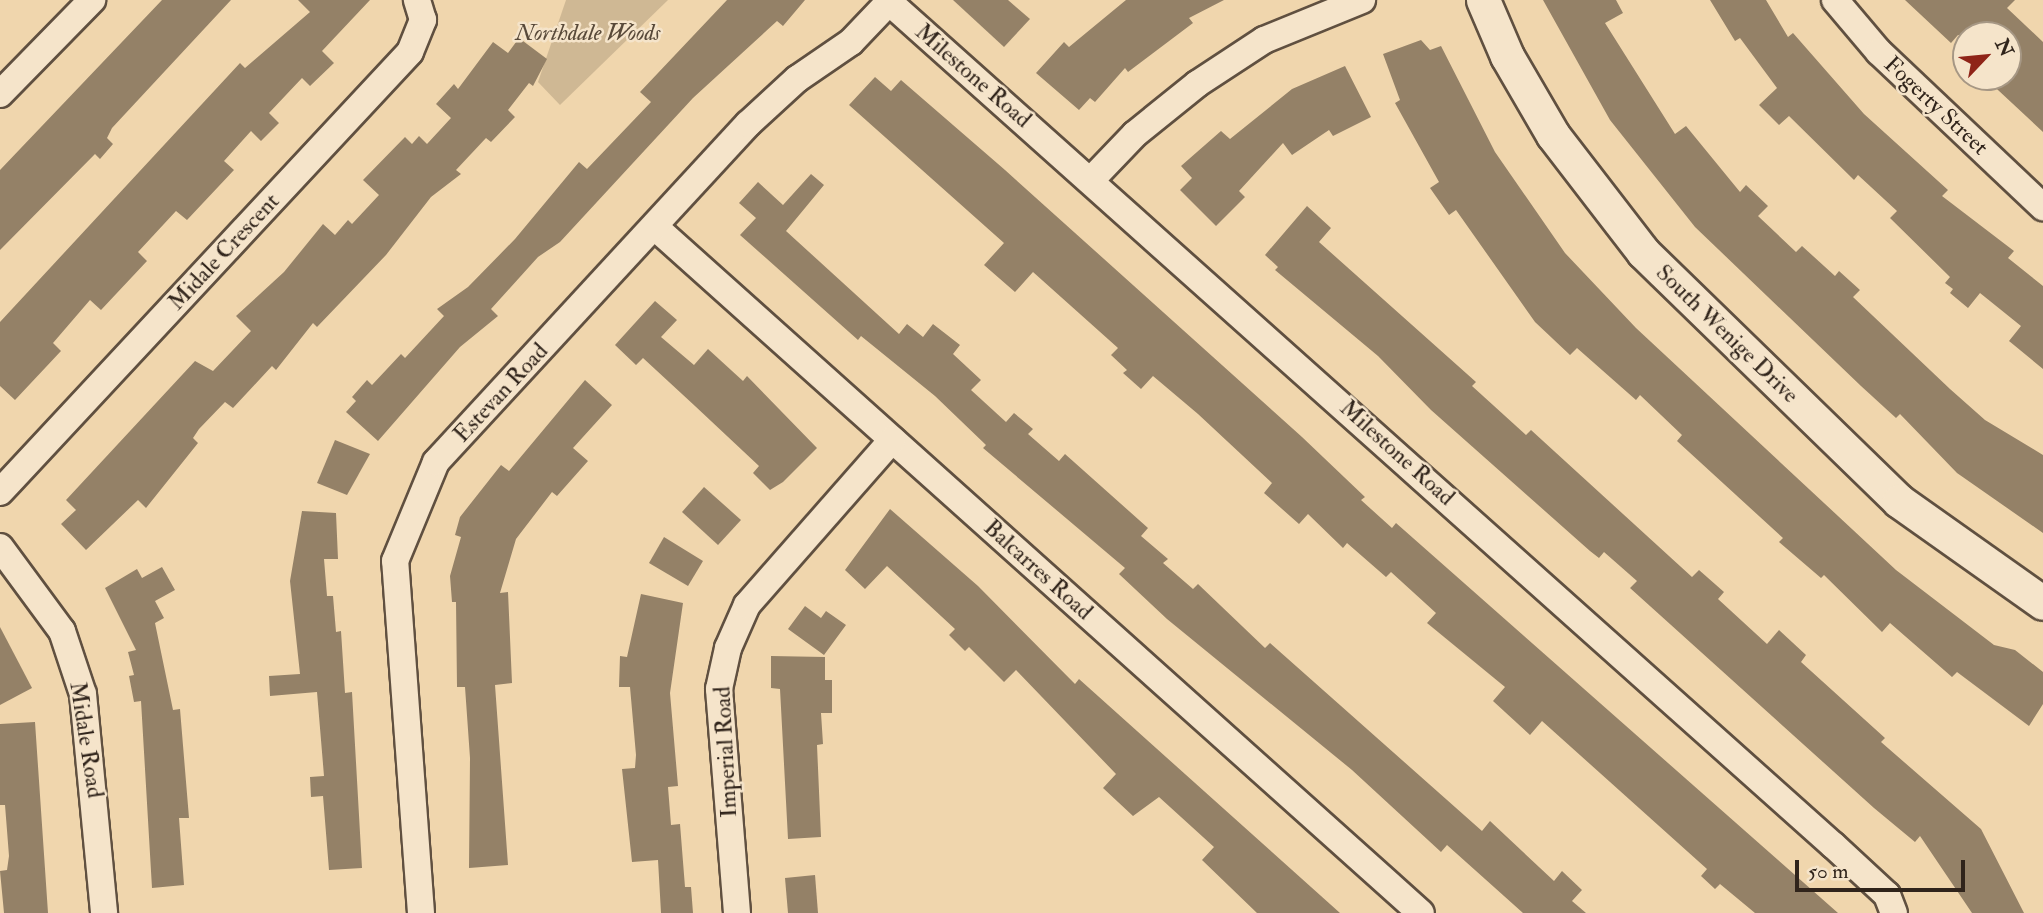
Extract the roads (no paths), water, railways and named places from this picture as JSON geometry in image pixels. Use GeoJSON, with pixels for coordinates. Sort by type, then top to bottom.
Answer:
{"type":"FeatureCollection","features":[{"type":"Feature","properties":{"kind":"street"},"geometry":{"type":"LineString","coordinates":[[0,94],[92,0]]}},
{"type":"Feature","properties":{"kind":"street","name":"Midale Crescent"},"geometry":{"type":"LineString","coordinates":[[0,492],[410,52],[424,20],[417,0]]}},
{"type":"Feature","properties":{"kind":"street"},"geometry":{"type":"LineString","coordinates":[[1091,179],[1135,134],[1208,76],[1264,40],[1362,0]]}},
{"type":"Feature","properties":{"kind":"street","name":"South Wenige Drive"},"geometry":{"type":"LineString","coordinates":[[1483,0],[1507,56],[1553,135],[1643,252],[1899,501],[2043,603]]}},
{"type":"Feature","properties":{"kind":"street","name":"Fogerty Street"},"geometry":{"type":"LineString","coordinates":[[1835,0],[1879,52],[2043,207]]}},
{"type":"Feature","properties":{"kind":"street","name":"Milestone Road"},"geometry":{"type":"LineString","coordinates":[[890,1],[1833,845],[1887,895],[1895,913]]}},
{"type":"Feature","properties":{"kind":"street","name":"Estevan Road"},"geometry":{"type":"LineString","coordinates":[[421,913],[395,561],[436,462],[655,228],[748,124],[797,79],[851,42],[890,1]]}},
{"type":"Feature","properties":{"kind":"street","name":"Balcarres Road"},"geometry":{"type":"LineString","coordinates":[[655,228],[1420,913]]}},
{"type":"Feature","properties":{"kind":"street","name":"Imperial Road"},"geometry":{"type":"LineString","coordinates":[[737,913],[719,689],[728,648],[747,605],[892,440]]}},
{"type":"Feature","properties":{"kind":"street","name":"Midale Road"},"geometry":{"type":"LineString","coordinates":[[0,547],[62,631],[83,694],[104,913]]}},
{"type":"Feature","properties":{"kind":"park label","name":"Northdale Woods"},"geometry":{"type":"Point","coordinates":[588,33]}}]}
